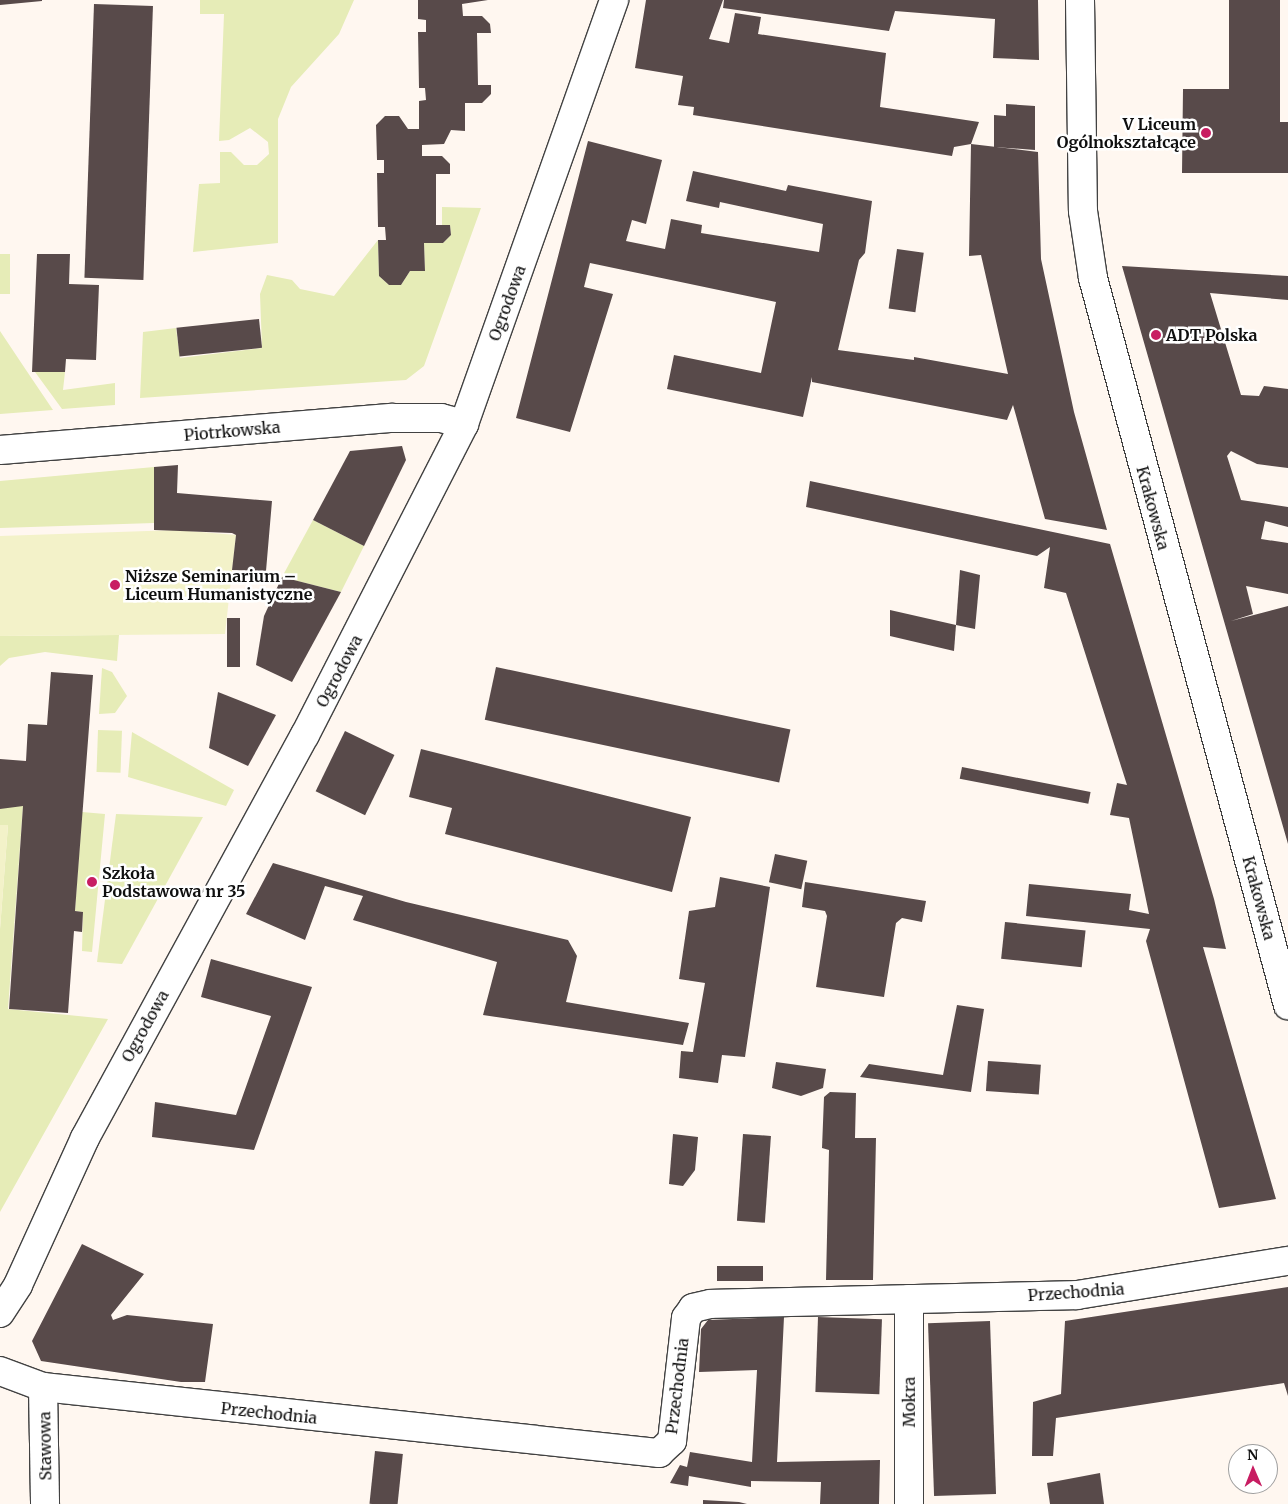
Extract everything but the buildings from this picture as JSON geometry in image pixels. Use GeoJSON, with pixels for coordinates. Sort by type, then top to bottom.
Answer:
{"type":"FeatureCollection","features":[{"type":"Feature","properties":{"kind":"street","name":"Ogrodowa"},"geometry":{"type":"LineString","coordinates":[[0,1313],[18,1285],[85,1138],[305,735],[464,424],[614,0]]}},
{"type":"Feature","properties":{"kind":"street","name":"Krakowska"},"geometry":{"type":"LineString","coordinates":[[1080,0],[1083,212],[1093,278],[1288,1006]]}},
{"type":"Feature","properties":{"kind":"street","name":"Piotrkowska"},"geometry":{"type":"LineString","coordinates":[[0,450],[393,418],[440,418],[464,424]]}},
{"type":"Feature","properties":{"kind":"street","name":"Przechodnia"},"geometry":{"type":"LineString","coordinates":[[0,1371],[43,1387],[659,1454],[672,1440],[686,1318],[693,1308],[711,1304],[1077,1295],[1288,1261]]}},
{"type":"Feature","properties":{"kind":"street","name":"Mokra"},"geometry":{"type":"LineString","coordinates":[[909,1299],[909,1504]]}},
{"type":"Feature","properties":{"kind":"street","name":"Stawowa"},"geometry":{"type":"LineString","coordinates":[[43,1387],[45,1504]]}},
{"type":"Feature","properties":{"kind":"green space"},"geometry":{"type":"Polygon","coordinates":[[[200,0],[354,0],[339,34],[291,87],[278,119],[278,243],[193,252],[199,184],[220,183],[220,152],[231,152],[244,165],[257,165],[269,154],[268,142],[250,128],[229,140],[219,141],[224,14],[200,14],[200,0]]]}},
{"type":"Feature","properties":{"kind":"green space"},"geometry":{"type":"Polygon","coordinates":[[[442,207],[481,208],[424,366],[406,380],[140,398],[143,332],[176,328],[180,358],[262,348],[260,294],[267,275],[292,280],[300,289],[334,296],[378,240],[379,276],[389,285],[401,285],[410,271],[425,271],[424,243],[443,243],[451,235],[450,225],[442,225],[442,207]]]}},
{"type":"Feature","properties":{"kind":"green space"},"geometry":{"type":"Polygon","coordinates":[[[0,254],[10,254],[10,294],[0,294],[0,254]]]}},
{"type":"Feature","properties":{"kind":"green space"},"geometry":{"type":"Polygon","coordinates":[[[0,331],[26,370],[53,410],[0,414],[0,331]]]}},
{"type":"Feature","properties":{"kind":"green space"},"geometry":{"type":"Polygon","coordinates":[[[35,372],[65,372],[63,390],[115,383],[115,405],[62,409],[35,372]]]}},
{"type":"Feature","properties":{"kind":"green space"},"geometry":{"type":"Polygon","coordinates":[[[154,467],[154,523],[0,528],[0,481],[154,467]]]}},
{"type":"Feature","properties":{"kind":"green space"},"geometry":{"type":"Polygon","coordinates":[[[313,520],[364,546],[341,592],[282,577],[313,520]]]}},
{"type":"Feature","properties":{"kind":"green space","name":"Niższe Seminarium – Liceum Humanistyczne"},"geometry":{"type":"Polygon","coordinates":[[[177,530],[236,535],[225,634],[0,636],[0,536],[177,530]]]}},
{"type":"Feature","properties":{"kind":"green space"},"geometry":{"type":"Polygon","coordinates":[[[119,635],[117,661],[45,652],[9,658],[0,666],[0,636],[119,635]]]}},
{"type":"Feature","properties":{"kind":"green space"},"geometry":{"type":"Polygon","coordinates":[[[102,668],[112,672],[127,696],[115,713],[99,714],[102,668]]]}},
{"type":"Feature","properties":{"kind":"green space"},"geometry":{"type":"Polygon","coordinates":[[[98,730],[122,731],[121,773],[97,772],[98,730]]]}},
{"type":"Feature","properties":{"kind":"green space"},"geometry":{"type":"Polygon","coordinates":[[[132,732],[234,790],[226,806],[128,777],[132,732]]]}},
{"type":"Feature","properties":{"kind":"green space"},"geometry":{"type":"Polygon","coordinates":[[[5,805],[23,806],[8,1009],[108,1019],[0,1212],[0,929],[8,825],[0,825],[0,809],[5,805]]]}},
{"type":"Feature","properties":{"kind":"green space"},"geometry":{"type":"Polygon","coordinates":[[[82,812],[105,814],[92,952],[82,951],[83,912],[75,911],[82,812]]]}},
{"type":"Feature","properties":{"kind":"green space"},"geometry":{"type":"Polygon","coordinates":[[[116,814],[203,817],[122,964],[97,962],[116,814]]]}},
{"type":"Feature","properties":{"kind":"green space"},"geometry":{"type":"Polygon","coordinates":[[[0,825],[8,825],[0,929],[0,825]]]}},
{"type":"Feature","properties":{"kind":"place","name":"V Liceum Ogólnokształcące"},"geometry":{"type":"Point","coordinates":[1206,133]}},
{"type":"Feature","properties":{"kind":"place","name":"ADT Polska"},"geometry":{"type":"Point","coordinates":[1156,335]}},
{"type":"Feature","properties":{"kind":"place","name":"Niższe Seminarium – Liceum Humanistyczne"},"geometry":{"type":"Point","coordinates":[115,585]}},
{"type":"Feature","properties":{"kind":"place","name":"Szkoła Podstawowa nr 35"},"geometry":{"type":"Point","coordinates":[92,882]}}]}
